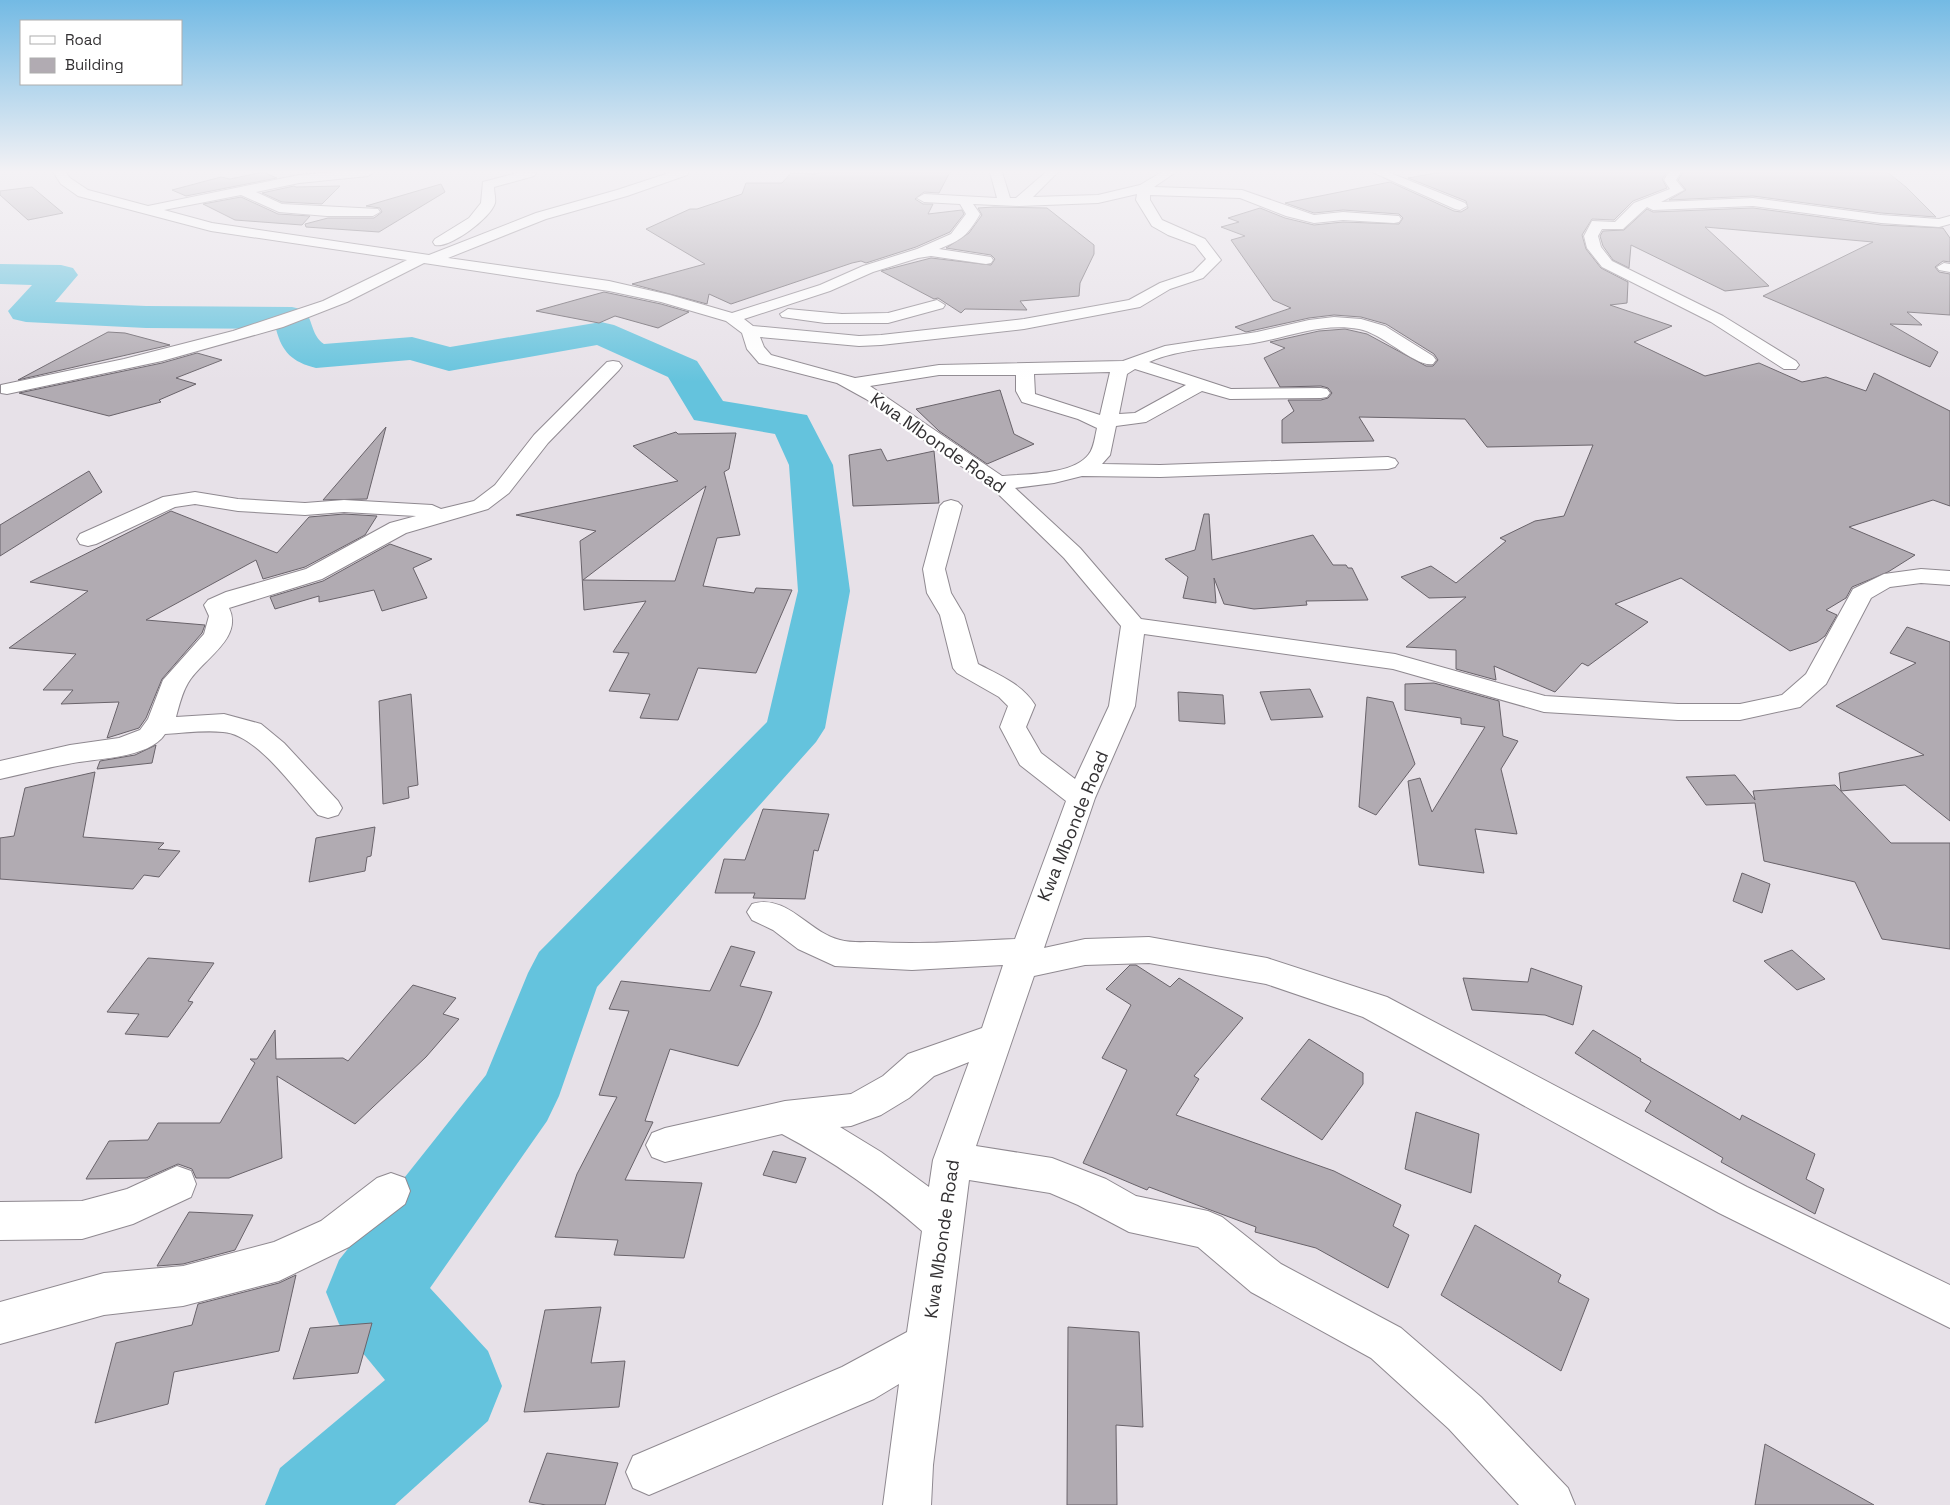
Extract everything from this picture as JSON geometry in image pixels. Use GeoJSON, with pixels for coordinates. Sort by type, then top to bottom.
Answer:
{"type":"FeatureCollection","features":[{"type":"Feature","properties":{"kind":"street"},"geometry":{"type":"LineString","coordinates":[[310,242],[609,286],[664,298],[741,324],[859,341],[1024,324],[1134,304],[1165,286],[1198,275],[1214,260],[1200,242]]}},
{"type":"Feature","properties":{"kind":"street"},"geometry":{"type":"LineString","coordinates":[[421,259],[444,242]]}},
{"type":"Feature","properties":{"kind":"street"},"geometry":{"type":"LineString","coordinates":[[7,389],[144,361],[230,339],[317,310],[421,259],[468,242]]}},
{"type":"Feature","properties":{"kind":"street"},"geometry":{"type":"LineString","coordinates":[[741,324],[781,301],[825,288],[868,269],[916,254],[941,242]]}},
{"type":"Feature","properties":{"kind":"street"},"geometry":{"type":"LineString","coordinates":[[1592,242],[1594,248],[1607,264],[1716,319],[1790,365]]}},
{"type":"Feature","properties":{"kind":"street"},"geometry":{"type":"LineString","coordinates":[[916,254],[931,252],[986,260]]}},
{"type":"Feature","properties":{"kind":"street"},"geometry":{"type":"LineString","coordinates":[[770,307],[793,315],[881,318],[896,317],[923,306],[937,305]]}},
{"type":"Feature","properties":{"kind":"street"},"geometry":{"type":"LineString","coordinates":[[851,384],[925,371],[1129,364],[1172,350],[1256,337],[1331,321],[1354,322],[1374,327],[1386,332],[1428,360]]}},
{"type":"Feature","properties":{"kind":"street","name":"Kwa Mbonde Road"},"geometry":{"type":"LineString","coordinates":[[741,324],[756,349],[765,358],[843,379],[872,395],[998,483],[1072,553],[1133,625],[1122,706],[1081,798],[1022,959],[952,1160],[910,1465],[907,1505]]}},
{"type":"Feature","properties":{"kind":"street"},"geometry":{"type":"LineString","coordinates":[[1129,364],[1230,394],[1321,393]]}},
{"type":"Feature","properties":{"kind":"street"},"geometry":{"type":"LineString","coordinates":[[998,483],[1068,475],[1083,470],[1094,463],[1100,455],[1119,372],[1129,364]]}},
{"type":"Feature","properties":{"kind":"street"},"geometry":{"type":"LineString","coordinates":[[0,770],[70,754],[124,746],[150,736],[161,720],[176,680],[216,636],[221,616],[216,605],[234,597],[314,574],[398,528],[481,505],[502,489],[541,439],[613,366]]}},
{"type":"Feature","properties":{"kind":"street"},"geometry":{"type":"LineString","coordinates":[[1025,369],[1024,392],[1028,398],[1107,423],[1139,418],[1200,385]]}},
{"type":"Feature","properties":{"kind":"street"},"geometry":{"type":"LineString","coordinates":[[1083,470],[1169,471],[1388,463]]}},
{"type":"Feature","properties":{"kind":"street"},"geometry":{"type":"LineString","coordinates":[[88,539],[170,501],[195,498],[248,506],[305,509],[344,506],[458,512]]}},
{"type":"Feature","properties":{"kind":"street"},"geometry":{"type":"LineString","coordinates":[[951,506],[934,569],[939,593],[952,615],[966,668],[1008,691],[1022,705],[1013,727],[1030,759],[1081,798]]}},
{"type":"Feature","properties":{"kind":"street"},"geometry":{"type":"LineString","coordinates":[[1133,625],[1396,662],[1544,704],[1678,712],[1740,712],[1791,701],[1817,678],[1861,594],[1884,581],[1920,576],[1950,578]]}},
{"type":"Feature","properties":{"kind":"street"},"geometry":{"type":"LineString","coordinates":[[157,726],[224,723],[252,730],[274,749],[328,808]]}},
{"type":"Feature","properties":{"kind":"street"},"geometry":{"type":"LineString","coordinates":[[763,912],[784,921],[809,940],[835,952],[912,957],[1022,959],[1085,952],[1149,950],[1267,971],[1375,1007],[1733,1200],[1950,1307]]}},
{"type":"Feature","properties":{"kind":"street"},"geometry":{"type":"LineString","coordinates":[[665,1145],[785,1116],[812,1112],[851,1110],[868,1104],[896,1087],[921,1065],[942,1055],[994,1038]]}},
{"type":"Feature","properties":{"kind":"street"},"geometry":{"type":"LineString","coordinates":[[785,1116],[819,1134],[884,1174],[943,1223]]}},
{"type":"Feature","properties":{"kind":"street"},"geometry":{"type":"LineString","coordinates":[[952,1160],[1052,1176],[1092,1192],[1129,1213],[1208,1230],[1266,1278],[1386,1343],[1465,1413],[1551,1505]]}},
{"type":"Feature","properties":{"kind":"street"},"geometry":{"type":"LineString","coordinates":[[0,1221],[82,1220],[133,1206],[177,1184]]}},
{"type":"Feature","properties":{"kind":"street"},"geometry":{"type":"LineString","coordinates":[[0,1323],[104,1294],[183,1286],[279,1261],[335,1234],[391,1192]]}},
{"type":"Feature","properties":{"kind":"street"},"geometry":{"type":"LineString","coordinates":[[649,1472],[858,1382],[926,1345]]}},
{"type":"Feature","properties":{"kind":"building"},"geometry":{"type":"Polygon","coordinates":[[[668,242],[927,242],[866,263],[861,261],[852,263],[731,304],[709,294],[707,304],[632,284],[705,264],[668,242]]]}},
{"type":"Feature","properties":{"kind":"building"},"geometry":{"type":"Polygon","coordinates":[[[955,242],[1090,242],[1094,245],[1094,254],[1080,283],[1079,296],[1020,301],[1027,310],[965,309],[961,313],[938,298],[934,299],[881,271],[931,258],[991,265],[995,259],[991,255],[946,248],[955,242]]]}},
{"type":"Feature","properties":{"kind":"building"},"geometry":{"type":"Polygon","coordinates":[[[1233,242],[1584,242],[1586,249],[1601,268],[1628,282],[1627,303],[1610,305],[1672,326],[1634,342],[1705,376],[1759,363],[1802,382],[1826,377],[1866,391],[1874,373],[1950,411],[1950,506],[1933,500],[1849,527],[1915,555],[1888,572],[1852,587],[1846,598],[1826,610],[1837,615],[1825,636],[1817,642],[1790,651],[1681,578],[1615,604],[1648,622],[1588,666],[1582,663],[1555,692],[1494,666],[1496,680],[1456,669],[1456,650],[1406,647],[1466,597],[1429,598],[1401,577],[1431,566],[1456,583],[1506,541],[1500,538],[1535,521],[1564,516],[1593,445],[1487,447],[1465,419],[1359,417],[1374,441],[1282,443],[1282,420],[1294,411],[1288,400],[1321,400],[1328,398],[1332,393],[1328,388],[1321,386],[1280,387],[1264,358],[1285,348],[1270,342],[1319,331],[1345,329],[1367,334],[1426,366],[1433,366],[1438,360],[1434,354],[1386,324],[1361,317],[1334,315],[1309,318],[1246,332],[1235,327],[1291,308],[1273,300],[1233,242]]]}},
{"type":"Feature","properties":{"kind":"building"},"geometry":{"type":"Polygon","coordinates":[[[1602,242],[1722,242],[1769,286],[1725,291],[1631,245],[1629,268],[1613,260],[1602,242]]]}},
{"type":"Feature","properties":{"kind":"building"},"geometry":{"type":"Polygon","coordinates":[[[1873,242],[1950,242],[1950,262],[1943,261],[1935,267],[1939,272],[1950,274],[1950,315],[1907,312],[1922,325],[1890,324],[1938,352],[1930,367],[1763,296],[1873,242]]]}},
{"type":"Feature","properties":{"kind":"building"},"geometry":{"type":"Polygon","coordinates":[[[604,292],[689,312],[658,328],[615,316],[599,323],[536,311],[604,292]]]}},
{"type":"Feature","properties":{"kind":"building"},"geometry":{"type":"Polygon","coordinates":[[[108,332],[125,333],[170,345],[18,380],[108,332]]]}},
{"type":"Feature","properties":{"kind":"building"},"geometry":{"type":"Polygon","coordinates":[[[197,353],[222,360],[176,378],[196,384],[159,400],[161,402],[109,416],[19,393],[162,363],[197,353]]]}},
{"type":"Feature","properties":{"kind":"building"},"geometry":{"type":"Polygon","coordinates":[[[1000,390],[1014,434],[1034,444],[987,464],[939,431],[916,409],[1000,390]]]}},
{"type":"Feature","properties":{"kind":"building"},"geometry":{"type":"Polygon","coordinates":[[[386,427],[367,499],[323,500],[386,427]]]}},
{"type":"Feature","properties":{"kind":"building"},"geometry":{"type":"Polygon","coordinates":[[[676,432],[678,434],[736,433],[729,469],[724,472],[740,535],[717,538],[703,586],[754,593],[756,588],[792,590],[756,673],[698,668],[678,720],[640,718],[650,694],[609,691],[629,653],[613,652],[646,601],[584,610],[580,541],[596,531],[516,515],[678,481],[633,446],[676,432]],[[706,486],[583,580],[675,581],[706,486]]]}},
{"type":"Feature","properties":{"kind":"building"},"geometry":{"type":"Polygon","coordinates":[[[881,449],[887,461],[934,451],[939,503],[853,506],[849,455],[881,449]]]}},
{"type":"Feature","properties":{"kind":"building"},"geometry":{"type":"Polygon","coordinates":[[[89,471],[102,492],[0,556],[0,525],[89,471]]]}},
{"type":"Feature","properties":{"kind":"building"},"geometry":{"type":"Polygon","coordinates":[[[171,511],[277,553],[309,517],[344,514],[377,516],[365,535],[305,567],[263,579],[256,560],[146,620],[205,625],[202,633],[162,679],[146,718],[139,728],[107,738],[119,702],[61,704],[73,690],[43,690],[76,654],[9,648],[88,591],[30,582],[171,511]]]}},
{"type":"Feature","properties":{"kind":"building"},"geometry":{"type":"Polygon","coordinates":[[[1204,514],[1209,514],[1212,560],[1313,535],[1333,565],[1346,565],[1348,568],[1352,568],[1368,600],[1306,601],[1307,605],[1254,609],[1224,604],[1214,578],[1216,603],[1183,598],[1188,577],[1165,559],[1195,550],[1204,514]]]}},
{"type":"Feature","properties":{"kind":"building"},"geometry":{"type":"Polygon","coordinates":[[[390,544],[432,559],[413,568],[427,598],[382,611],[374,590],[319,602],[319,596],[275,609],[270,597],[323,581],[390,544]]]}},
{"type":"Feature","properties":{"kind":"building"},"geometry":{"type":"Polygon","coordinates":[[[1907,627],[1950,642],[1950,821],[1905,785],[1841,791],[1839,773],[1924,755],[1836,706],[1916,663],[1890,653],[1907,627]]]}},
{"type":"Feature","properties":{"kind":"building"},"geometry":{"type":"Polygon","coordinates":[[[1434,683],[1499,701],[1503,736],[1518,741],[1501,769],[1517,834],[1475,829],[1484,873],[1419,865],[1408,781],[1420,778],[1432,812],[1485,727],[1461,724],[1461,718],[1405,710],[1405,684],[1434,683]]]}},
{"type":"Feature","properties":{"kind":"building"},"geometry":{"type":"Polygon","coordinates":[[[1310,689],[1323,717],[1271,720],[1260,692],[1310,689]]]}},
{"type":"Feature","properties":{"kind":"building"},"geometry":{"type":"Polygon","coordinates":[[[1178,692],[1223,695],[1225,724],[1179,721],[1178,692]]]}},
{"type":"Feature","properties":{"kind":"building"},"geometry":{"type":"Polygon","coordinates":[[[411,694],[418,785],[408,787],[409,798],[383,804],[379,701],[411,694]]]}},
{"type":"Feature","properties":{"kind":"building"},"geometry":{"type":"Polygon","coordinates":[[[1367,697],[1393,702],[1415,764],[1376,815],[1359,807],[1367,697]]]}},
{"type":"Feature","properties":{"kind":"building"},"geometry":{"type":"Polygon","coordinates":[[[156,745],[152,763],[97,769],[100,761],[135,755],[156,745]]]}},
{"type":"Feature","properties":{"kind":"building"},"geometry":{"type":"Polygon","coordinates":[[[95,772],[83,837],[164,843],[158,849],[180,851],[159,877],[144,875],[133,889],[0,879],[0,838],[14,836],[25,788],[95,772]]]}},
{"type":"Feature","properties":{"kind":"building"},"geometry":{"type":"Polygon","coordinates":[[[1735,775],[1755,800],[1753,791],[1835,785],[1891,843],[1950,843],[1950,949],[1882,939],[1855,882],[1764,861],[1755,803],[1706,805],[1686,777],[1735,775]]]}},
{"type":"Feature","properties":{"kind":"building"},"geometry":{"type":"Polygon","coordinates":[[[763,809],[829,814],[818,851],[814,850],[805,899],[753,898],[755,893],[715,893],[724,859],[745,860],[763,809]]]}},
{"type":"Feature","properties":{"kind":"building"},"geometry":{"type":"Polygon","coordinates":[[[375,827],[371,856],[367,857],[365,871],[309,882],[316,838],[375,827]]]}},
{"type":"Feature","properties":{"kind":"building"},"geometry":{"type":"Polygon","coordinates":[[[1742,873],[1770,884],[1762,913],[1733,901],[1742,873]]]}},
{"type":"Feature","properties":{"kind":"building"},"geometry":{"type":"Polygon","coordinates":[[[731,946],[755,952],[740,986],[772,992],[758,1025],[738,1066],[670,1049],[645,1121],[653,1122],[625,1180],[702,1183],[684,1258],[614,1255],[618,1240],[555,1237],[577,1174],[617,1097],[599,1095],[629,1011],[609,1009],[621,981],[710,991],[731,946]]]}},
{"type":"Feature","properties":{"kind":"building"},"geometry":{"type":"Polygon","coordinates":[[[1792,950],[1825,979],[1797,990],[1764,961],[1792,950]]]}},
{"type":"Feature","properties":{"kind":"building"},"geometry":{"type":"Polygon","coordinates":[[[148,958],[214,963],[188,1001],[193,1002],[168,1037],[125,1034],[139,1014],[107,1012],[148,958]]]}},
{"type":"Feature","properties":{"kind":"building"},"geometry":{"type":"Polygon","coordinates":[[[1130,965],[1136,965],[1170,987],[1179,978],[1243,1018],[1194,1076],[1199,1079],[1176,1115],[1334,1171],[1401,1205],[1393,1226],[1409,1235],[1388,1288],[1316,1248],[1255,1232],[1256,1227],[1149,1187],[1147,1190],[1083,1163],[1127,1070],[1102,1058],[1131,1005],[1106,989],[1130,965]]]}},
{"type":"Feature","properties":{"kind":"building"},"geometry":{"type":"Polygon","coordinates":[[[1531,968],[1582,986],[1573,1025],[1545,1015],[1472,1010],[1463,978],[1528,982],[1531,968]]]}},
{"type":"Feature","properties":{"kind":"building"},"geometry":{"type":"Polygon","coordinates":[[[413,985],[456,998],[443,1014],[459,1019],[426,1057],[355,1124],[277,1076],[282,1158],[229,1178],[196,1178],[192,1169],[178,1164],[146,1178],[86,1179],[109,1141],[148,1140],[158,1123],[220,1123],[255,1063],[250,1059],[257,1059],[275,1030],[276,1059],[343,1058],[348,1061],[413,985]]]}},
{"type":"Feature","properties":{"kind":"building"},"geometry":{"type":"Polygon","coordinates":[[[1593,1030],[1641,1059],[1640,1061],[1740,1120],[1742,1115],[1815,1154],[1806,1179],[1824,1189],[1815,1214],[1721,1162],[1723,1158],[1645,1111],[1651,1101],[1575,1053],[1593,1030]]]}},
{"type":"Feature","properties":{"kind":"building"},"geometry":{"type":"Polygon","coordinates":[[[1309,1039],[1363,1073],[1363,1084],[1322,1140],[1261,1099],[1309,1039]]]}},
{"type":"Feature","properties":{"kind":"building"},"geometry":{"type":"Polygon","coordinates":[[[1416,1112],[1479,1134],[1471,1193],[1405,1169],[1416,1112]]]}},
{"type":"Feature","properties":{"kind":"building"},"geometry":{"type":"Polygon","coordinates":[[[773,1151],[806,1158],[796,1183],[763,1175],[773,1151]]]}},
{"type":"Feature","properties":{"kind":"building"},"geometry":{"type":"Polygon","coordinates":[[[189,1212],[253,1215],[235,1250],[183,1264],[157,1266],[189,1212]]]}},
{"type":"Feature","properties":{"kind":"building"},"geometry":{"type":"Polygon","coordinates":[[[1475,1225],[1561,1275],[1558,1282],[1589,1299],[1561,1371],[1441,1295],[1475,1225]]]}},
{"type":"Feature","properties":{"kind":"building"},"geometry":{"type":"Polygon","coordinates":[[[296,1275],[279,1351],[174,1372],[168,1404],[95,1423],[116,1343],[192,1325],[198,1304],[279,1283],[296,1275]]]}},
{"type":"Feature","properties":{"kind":"building"},"geometry":{"type":"Polygon","coordinates":[[[601,1307],[591,1363],[625,1361],[619,1407],[524,1412],[545,1310],[601,1307]]]}},
{"type":"Feature","properties":{"kind":"building"},"geometry":{"type":"Polygon","coordinates":[[[372,1323],[358,1373],[293,1379],[310,1328],[372,1323]]]}},
{"type":"Feature","properties":{"kind":"building"},"geometry":{"type":"Polygon","coordinates":[[[1068,1327],[1139,1332],[1143,1427],[1116,1425],[1117,1505],[1067,1505],[1068,1327]]]}},
{"type":"Feature","properties":{"kind":"building"},"geometry":{"type":"Polygon","coordinates":[[[1765,1444],[1874,1505],[1755,1505],[1765,1444]]]}},
{"type":"Feature","properties":{"kind":"building"},"geometry":{"type":"Polygon","coordinates":[[[547,1453],[618,1463],[605,1505],[546,1505],[529,1502],[547,1453]]]}},
{"type":"Feature","properties":{"kind":"waterway"},"geometry":{"type":"LineString","coordinates":[[0,274],[61,275],[26,311],[146,317],[292,318],[299,344],[316,356],[412,348],[449,359],[601,333],[683,369],[709,411],[792,424],[811,465],[824,591],[795,728],[565,973],[518,1096],[372,1292],[453,1386],[317,1505]]}}]}
